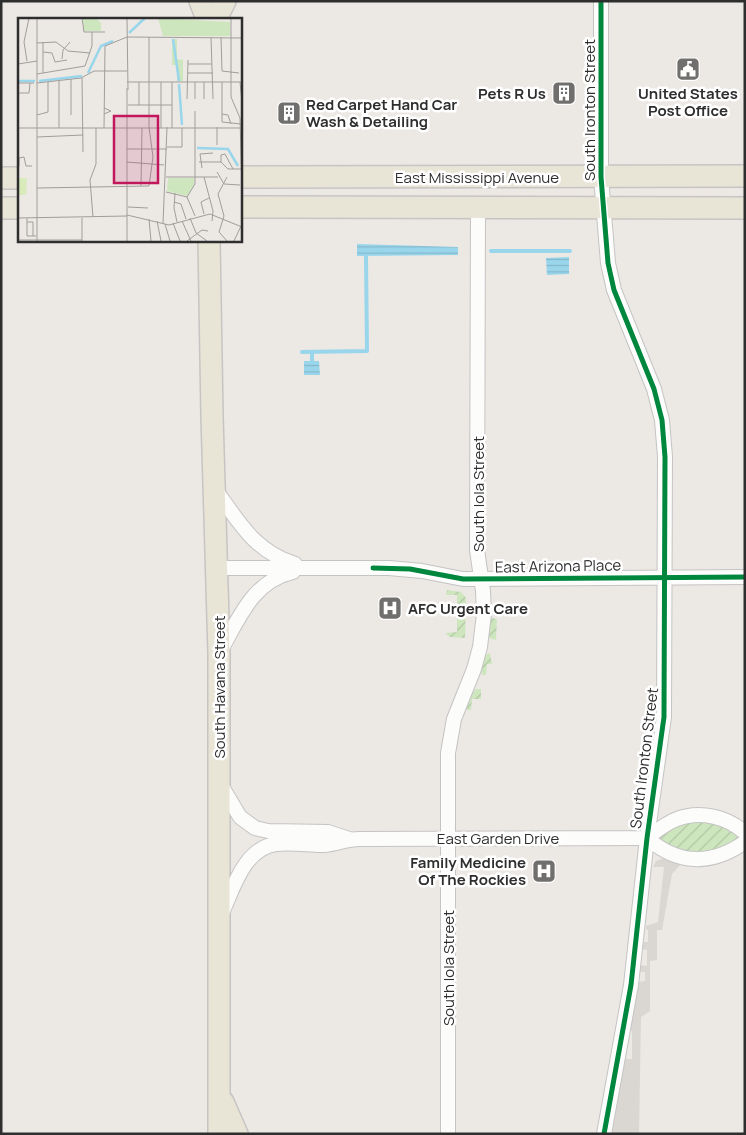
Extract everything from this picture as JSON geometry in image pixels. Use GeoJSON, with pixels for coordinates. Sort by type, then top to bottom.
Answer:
{"type":"FeatureCollection","features":[{"type":"Feature","properties":{"kind":"main road"},"geometry":{"type":"LineString","coordinates":[[200,1],[207,18]]}},
{"type":"Feature","properties":{"kind":"main road"},"geometry":{"type":"LineString","coordinates":[[216,18],[225,1]]}},
{"type":"Feature","properties":{"kind":"main road","name":"East Mississippi Avenue"},"geometry":{"type":"LineString","coordinates":[[241,177],[745,176]]}},
{"type":"Feature","properties":{"kind":"main road"},"geometry":{"type":"LineString","coordinates":[[1,178],[18,178]]}},
{"type":"Feature","properties":{"kind":"main road"},"geometry":{"type":"LineString","coordinates":[[1,208],[18,208]]}},
{"type":"Feature","properties":{"kind":"main road","name":"East Mississippi Avenue"},"geometry":{"type":"LineString","coordinates":[[241,208],[745,208]]}},
{"type":"Feature","properties":{"kind":"main road","name":"South Havana Street"},"geometry":{"type":"LineString","coordinates":[[209,241],[219,653],[219,1134]]}},
{"type":"Feature","properties":{"kind":"main road"},"geometry":{"type":"LineString","coordinates":[[219,1093],[237,1134]]}},
{"type":"Feature","properties":{"kind":"street","name":"South Ironton Street"},"geometry":{"type":"LineString","coordinates":[[601,1],[601,177],[608,262],[612,285],[652,383],[662,420],[665,451],[664,717],[647,838],[631,985],[604,1134]]}},
{"type":"Feature","properties":{"kind":"street","name":"South Iola Street"},"geometry":{"type":"LineString","coordinates":[[448,1134],[447,763],[456,714],[480,647],[484,614],[478,550],[478,208]]}},
{"type":"Feature","properties":{"kind":"street"},"geometry":{"type":"LineString","coordinates":[[214,488],[243,527],[264,550],[277,558],[308,568]]}},
{"type":"Feature","properties":{"kind":"street","name":"East Arizona Place"},"geometry":{"type":"LineString","coordinates":[[217,568],[399,569],[422,571],[463,579],[745,578]]}},
{"type":"Feature","properties":{"kind":"street"},"geometry":{"type":"LineString","coordinates":[[219,653],[248,602],[262,587],[279,576],[308,568]]}},
{"type":"Feature","properties":{"kind":"street","name":"East Garden Drive"},"geometry":{"type":"LineString","coordinates":[[219,781],[236,812],[248,825],[254,828],[268,831],[328,832],[349,839]]}},
{"type":"Feature","properties":{"kind":"street"},"geometry":{"type":"LineString","coordinates":[[745,833],[736,825],[723,819],[693,816],[676,819],[647,838],[666,852],[692,859],[706,859],[724,855],[745,842]]}},
{"type":"Feature","properties":{"kind":"street","name":"East Garden Drive"},"geometry":{"type":"LineString","coordinates":[[220,919],[245,865],[256,852],[275,844],[331,844],[349,839],[647,838]]}},
{"type":"Feature","properties":{"kind":"green space"},"geometry":{"type":"Polygon","coordinates":[[[447,590],[461,592],[466,598],[465,638],[450,637],[445,633],[457,632],[457,595],[446,595],[447,590]]]}},
{"type":"Feature","properties":{"kind":"green space"},"geometry":{"type":"Polygon","coordinates":[[[492,618],[497,619],[496,640],[489,638],[490,620],[492,618]]]}},
{"type":"Feature","properties":{"kind":"green space"},"geometry":{"type":"Polygon","coordinates":[[[490,653],[492,664],[487,664],[486,675],[482,675],[485,655],[490,653]]]}},
{"type":"Feature","properties":{"kind":"green space"},"geometry":{"type":"Polygon","coordinates":[[[476,689],[481,689],[481,699],[472,699],[471,710],[467,710],[466,707],[476,689]]]}},
{"type":"Feature","properties":{"kind":"green space"},"geometry":{"type":"Polygon","coordinates":[[[676,819],[723,819],[745,842],[698,859],[647,838],[676,819]]]}},
{"type":"Feature","properties":{"kind":"shaded area"},"geometry":{"type":"Polygon","coordinates":[[[664,858],[674,860],[680,865],[672,874],[662,930],[657,930],[657,960],[650,961],[650,1011],[641,1017],[639,1134],[612,1134],[625,1059],[632,1059],[632,1031],[629,1030],[638,982],[645,981],[645,972],[639,972],[640,965],[647,966],[647,950],[642,949],[644,942],[648,942],[646,926],[658,922],[664,867],[653,867],[656,861],[664,858]]]}},
{"type":"Feature","properties":{"kind":"water"},"geometry":{"type":"Polygon","coordinates":[[[357,244],[458,247],[458,255],[357,256],[357,244]]]}},
{"type":"Feature","properties":{"kind":"water"},"geometry":{"type":"Polygon","coordinates":[[[569,257],[569,274],[547,275],[546,258],[569,257]]]}},
{"type":"Feature","properties":{"kind":"water"},"geometry":{"type":"Polygon","coordinates":[[[304,361],[319,361],[320,375],[304,375],[304,361]]]}},
{"type":"Feature","properties":{"kind":"waterway"},"geometry":{"type":"LineString","coordinates":[[491,251],[570,251]]}},
{"type":"Feature","properties":{"kind":"waterway"},"geometry":{"type":"LineString","coordinates":[[302,352],[367,351],[366,256]]}},
{"type":"Feature","properties":{"kind":"waterway"},"geometry":{"type":"LineString","coordinates":[[312,352],[312,361]]}},
{"type":"Feature","properties":{"kind":"cycle path"},"geometry":{"type":"LineString","coordinates":[[601,1],[601,177],[608,263],[614,290],[654,389],[662,420],[665,457],[664,717],[647,838],[631,985],[604,1134]]}},
{"type":"Feature","properties":{"kind":"cycle path"},"geometry":{"type":"LineString","coordinates":[[373,568],[410,569],[463,579],[745,577]]}},
{"type":"Feature","properties":{"kind":"place","name":"United States Post Office"},"geometry":{"type":"Point","coordinates":[688,69]}},
{"type":"Feature","properties":{"kind":"place","name":"Pets R Us"},"geometry":{"type":"Point","coordinates":[564,93]}},
{"type":"Feature","properties":{"kind":"place","name":"Red Carpet Hand Car Wash & Detailing"},"geometry":{"type":"Point","coordinates":[289,113]}},
{"type":"Feature","properties":{"kind":"place","name":"AFC Urgent Care"},"geometry":{"type":"Point","coordinates":[390,608]}},
{"type":"Feature","properties":{"kind":"place","name":"Family Medicine Of The Rockies"},"geometry":{"type":"Point","coordinates":[544,871]}}]}
